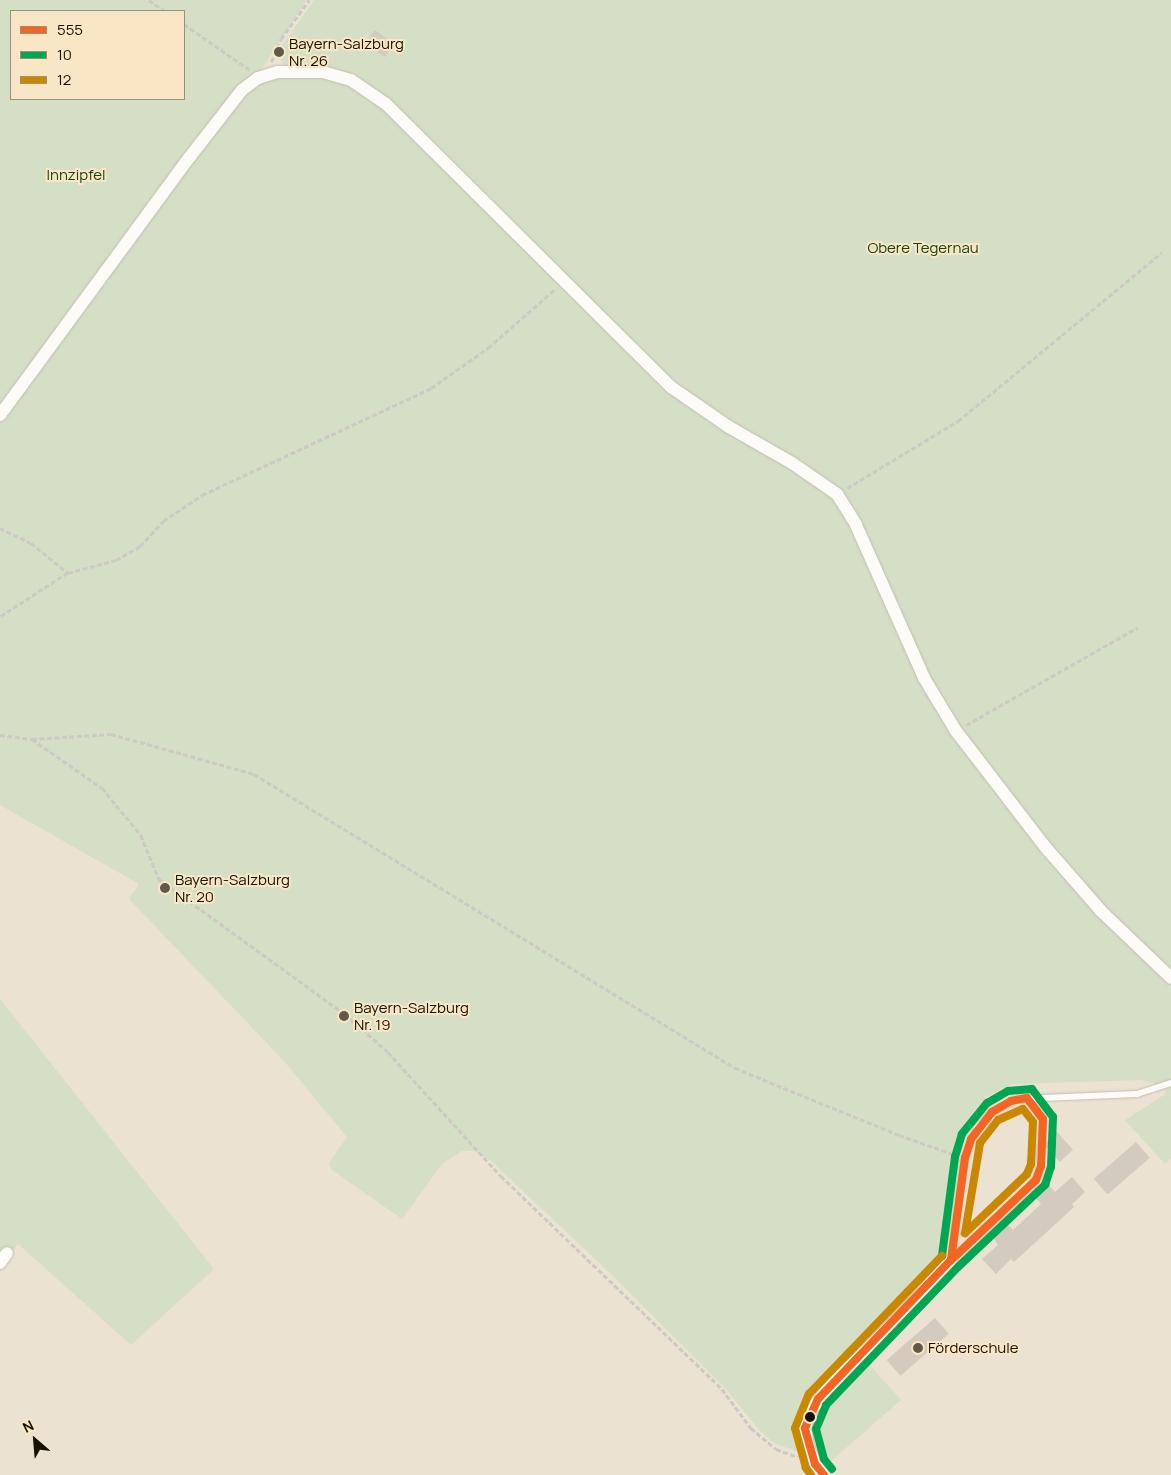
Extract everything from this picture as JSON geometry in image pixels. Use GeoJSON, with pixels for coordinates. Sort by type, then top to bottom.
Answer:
{"type":"FeatureCollection","features":[{"type":"Feature","properties":{"kind":"street"},"geometry":{"type":"LineString","coordinates":[[0,416],[188,158],[238,94],[264,76],[323,72],[339,74],[366,88],[563,277],[671,387],[729,427],[792,463],[837,494],[870,556],[924,678],[956,731],[1047,849],[1107,917],[1171,978]]}},
{"type":"Feature","properties":{"kind":"street"},"geometry":{"type":"LineString","coordinates":[[824,1475],[812,1456],[805,1428],[818,1399],[908,1308],[951,1260]]}},
{"type":"Feature","properties":{"kind":"lane"},"geometry":{"type":"LineString","coordinates":[[951,1260],[965,1158],[974,1133],[984,1118],[1011,1101],[1026,1098],[1137,1094],[1171,1084]]}},
{"type":"Feature","properties":{"kind":"lane"},"geometry":{"type":"LineString","coordinates":[[951,1260],[1025,1193],[1040,1173],[1043,1119],[1026,1098]]}},
{"type":"Feature","properties":{"kind":"path"},"geometry":{"type":"LineString","coordinates":[[149,0],[164,10]]}},
{"type":"Feature","properties":{"kind":"path"},"geometry":{"type":"LineString","coordinates":[[185,25],[264,76],[275,48],[309,0]]}},
{"type":"Feature","properties":{"kind":"path"},"geometry":{"type":"LineString","coordinates":[[837,494],[958,421],[1161,253]]}},
{"type":"Feature","properties":{"kind":"path"},"geometry":{"type":"LineString","coordinates":[[0,617],[68,572],[116,560],[140,546],[163,521],[202,495],[431,388],[488,348],[556,288],[563,277]]}},
{"type":"Feature","properties":{"kind":"path"},"geometry":{"type":"LineString","coordinates":[[0,528],[32,543],[68,572]]}},
{"type":"Feature","properties":{"kind":"path"},"geometry":{"type":"LineString","coordinates":[[956,731],[1137,628]]}},
{"type":"Feature","properties":{"kind":"path"},"geometry":{"type":"LineString","coordinates":[[0,735],[32,739],[111,734],[254,774],[735,1068],[899,1135],[965,1158]]}},
{"type":"Feature","properties":{"kind":"path"},"geometry":{"type":"LineString","coordinates":[[32,739],[102,788],[140,835],[159,879],[345,1014],[388,1052],[501,1176],[722,1389],[751,1428],[776,1449],[803,1458],[812,1456]]}},
{"type":"Feature","properties":{"kind":"green space","name":"Innzipfel"},"geometry":{"type":"Polygon","coordinates":[[[0,0],[307,0],[261,70],[248,80],[0,410],[0,0]]]}},
{"type":"Feature","properties":{"kind":"green space","name":"Obere Tegernau"},"geometry":{"type":"Polygon","coordinates":[[[314,0],[1171,0],[1171,972],[1104,907],[1052,846],[977,751],[942,701],[851,507],[697,403],[658,372],[354,75],[321,66],[286,67],[281,60],[281,47],[314,0]]]}},
{"type":"Feature","properties":{"kind":"green space"},"geometry":{"type":"Polygon","coordinates":[[[291,75],[333,79],[350,86],[381,107],[642,366],[831,497],[841,507],[915,670],[1117,934],[1171,985],[1171,1159],[1165,1164],[1125,1120],[1164,1095],[1168,1087],[1142,1080],[1012,1084],[986,1097],[965,1130],[952,1226],[939,1266],[909,1300],[814,1395],[801,1421],[804,1449],[801,1453],[774,1443],[761,1432],[724,1387],[613,1276],[491,1161],[474,1151],[462,1151],[442,1164],[402,1219],[332,1170],[329,1163],[347,1137],[284,1061],[129,899],[139,884],[0,805],[0,422],[225,115],[256,85],[291,75]]]}},
{"type":"Feature","properties":{"kind":"green space"},"geometry":{"type":"Polygon","coordinates":[[[0,999],[214,1269],[131,1345],[18,1244],[0,1269],[0,999]]]}},
{"type":"Feature","properties":{"kind":"green space"},"geometry":{"type":"Polygon","coordinates":[[[864,1359],[901,1400],[823,1468],[811,1437],[813,1420],[828,1395],[864,1359]]]}},
{"type":"Feature","properties":{"kind":"building"},"geometry":{"type":"Polygon","coordinates":[[[375,30],[394,44],[385,57],[366,43],[375,30]]]}},
{"type":"Feature","properties":{"kind":"building"},"geometry":{"type":"Polygon","coordinates":[[[1057,1132],[1073,1150],[1060,1162],[1044,1144],[1057,1132]]]}},
{"type":"Feature","properties":{"kind":"building"},"geometry":{"type":"Polygon","coordinates":[[[1136,1142],[1150,1158],[1108,1195],[1094,1179],[1136,1142]]]}},
{"type":"Feature","properties":{"kind":"building"},"geometry":{"type":"Polygon","coordinates":[[[1072,1177],[1085,1192],[1072,1204],[1074,1207],[1014,1262],[1011,1259],[996,1274],[982,1259],[998,1245],[990,1233],[1004,1220],[1013,1230],[1041,1204],[1034,1196],[1048,1184],[1055,1192],[1072,1177]]]}},
{"type":"Feature","properties":{"kind":"building","name":"Förderschule"},"geometry":{"type":"Polygon","coordinates":[[[935,1318],[949,1334],[900,1376],[887,1360],[935,1318]]]}},
{"type":"Feature","properties":{"kind":"transit line","name":"10"},"geometry":{"type":"LineString","coordinates":[[832,1469],[824,1459],[816,1429],[826,1405],[958,1267],[1045,1185],[1051,1167],[1053,1117],[1032,1089],[1008,1091],[987,1103],[962,1134],[955,1157],[942,1256]]}},
{"type":"Feature","properties":{"kind":"transit line","name":"555"},"geometry":{"type":"LineString","coordinates":[[1027,1098],[1043,1119],[1041,1166],[1036,1180],[951,1260],[965,1158],[971,1139],[992,1112],[1011,1101],[1027,1098]]}},
{"type":"Feature","properties":{"kind":"transit line","name":"12"},"geometry":{"type":"LineString","coordinates":[[1023,1109],[1033,1122],[1031,1164],[1027,1174],[965,1233],[980,1143],[998,1120],[1023,1109]]}},
{"type":"Feature","properties":{"kind":"transit line","name":"12"},"geometry":{"type":"LineString","coordinates":[[811,1475],[806,1468],[795,1428],[809,1394],[942,1256]]}},
{"type":"Feature","properties":{"kind":"transit line","name":"555"},"geometry":{"type":"LineString","coordinates":[[824,1475],[815,1464],[805,1428],[818,1399],[951,1260]]}},
{"type":"Feature","properties":{"kind":"place","name":"Bayern-Salzburg Nr. 26"},"geometry":{"type":"Point","coordinates":[279,52]}},
{"type":"Feature","properties":{"kind":"place","name":"Bayern-Salzburg Nr. 20"},"geometry":{"type":"Point","coordinates":[165,888]}},
{"type":"Feature","properties":{"kind":"place","name":"Bayern-Salzburg Nr. 19"},"geometry":{"type":"Point","coordinates":[344,1016]}},
{"type":"Feature","properties":{"kind":"place","name":"Förderschule"},"geometry":{"type":"Point","coordinates":[918,1348]}}]}
